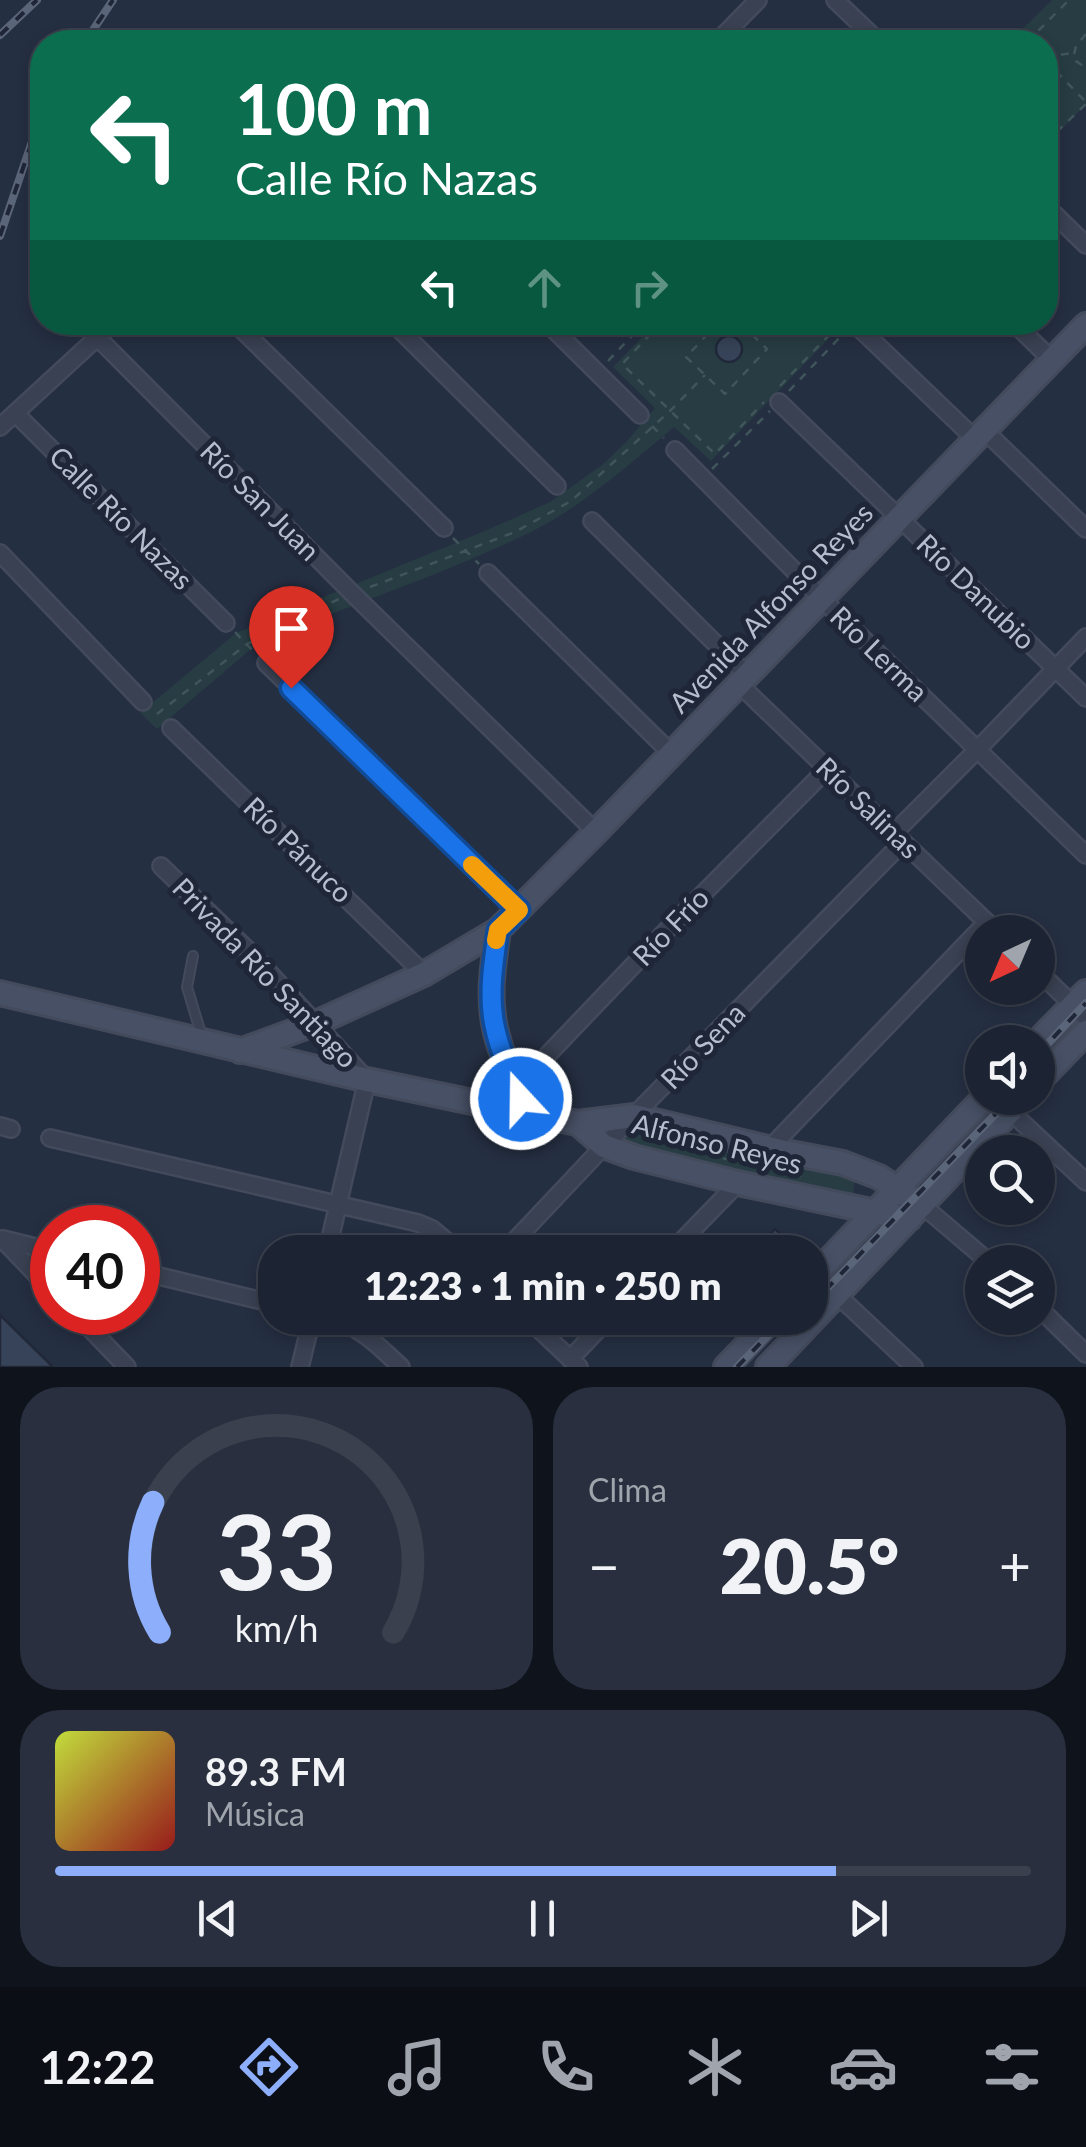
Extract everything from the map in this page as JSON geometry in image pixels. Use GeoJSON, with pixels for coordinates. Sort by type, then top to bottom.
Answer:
{"type":"FeatureCollection","features":[{"type":"Feature","properties":{"kind":"street"},"geometry":{"type":"LineString","coordinates":[[731,30],[758,0]]}},
{"type":"Feature","properties":{"kind":"street"},"geometry":{"type":"LineString","coordinates":[[836,0],[867,30]]}},
{"type":"Feature","properties":{"kind":"street"},"geometry":{"type":"LineString","coordinates":[[1058,217],[1086,245]]}},
{"type":"Feature","properties":{"kind":"street"},"geometry":{"type":"LineString","coordinates":[[0,427],[100,335]]}},
{"type":"Feature","properties":{"kind":"street"},"geometry":{"type":"LineString","coordinates":[[247,335],[444,528]]}},
{"type":"Feature","properties":{"kind":"street"},"geometry":{"type":"LineString","coordinates":[[404,335],[557,486]]}},
{"type":"Feature","properties":{"kind":"street"},"geometry":{"type":"LineString","coordinates":[[558,335],[646,421]]}},
{"type":"Feature","properties":{"kind":"street"},"geometry":{"type":"LineString","coordinates":[[867,335],[1086,529]]}},
{"type":"Feature","properties":{"kind":"street"},"geometry":{"type":"LineString","coordinates":[[1026,335],[1052,360]]}},
{"type":"Feature","properties":{"kind":"street","name":"Río San Juan"},"geometry":{"type":"LineString","coordinates":[[97,338],[596,832]]}},
{"type":"Feature","properties":{"kind":"street","name":"Avenida Alfonso Reyes"},"geometry":{"type":"LineString","coordinates":[[240,1050],[316,1022],[424,974],[498,930],[1052,360],[1081,339]]}},
{"type":"Feature","properties":{"kind":"street","name":"Río Danubio"},"geometry":{"type":"LineString","coordinates":[[779,402],[1086,698]]}},
{"type":"Feature","properties":{"kind":"street","name":"Calle Río Nazas"},"geometry":{"type":"LineString","coordinates":[[15,413],[226,623]]}},
{"type":"Feature","properties":{"kind":"street","name":"Río Lerma"},"geometry":{"type":"LineString","coordinates":[[675,450],[1086,855]]}},
{"type":"Feature","properties":{"kind":"street","name":"Río Salinas"},"geometry":{"type":"LineString","coordinates":[[592,521],[827,769],[980,915]]}},
{"type":"Feature","properties":{"kind":"street"},"geometry":{"type":"LineString","coordinates":[[0,552],[144,702]]}},
{"type":"Feature","properties":{"kind":"street"},"geometry":{"type":"LineString","coordinates":[[488,572],[672,754]]}},
{"type":"Feature","properties":{"kind":"street","name":"Río Sena"},"geometry":{"type":"LineString","coordinates":[[520,1235],[1086,637]]}},
{"type":"Feature","properties":{"kind":"street"},"geometry":{"type":"LineString","coordinates":[[266,664],[519,910]]}},
{"type":"Feature","properties":{"kind":"street","name":"Río Pánuco"},"geometry":{"type":"LineString","coordinates":[[171,728],[424,974]]}},
{"type":"Feature","properties":{"kind":"street","name":"Río Frío"},"geometry":{"type":"LineString","coordinates":[[516,1088],[827,769]]}},
{"type":"Feature","properties":{"kind":"street","name":"Privada Río Santiago"},"geometry":{"type":"LineString","coordinates":[[161,866],[255,957],[367,1080]]}},
{"type":"Feature","properties":{"kind":"street"},"geometry":{"type":"LineString","coordinates":[[498,930],[492,968],[493,1016],[525,1113]]}},
{"type":"Feature","properties":{"kind":"street"},"geometry":{"type":"LineString","coordinates":[[775,1150],[965,955]]}},
{"type":"Feature","properties":{"kind":"street"},"geometry":{"type":"LineString","coordinates":[[1055,984],[1082,1005],[1055,1028]]}},
{"type":"Feature","properties":{"kind":"street"},"geometry":{"type":"LineString","coordinates":[[0,993],[367,1080],[578,1122]]}},
{"type":"Feature","properties":{"kind":"street"},"geometry":{"type":"LineString","coordinates":[[1055,1064],[1086,1032]]}},
{"type":"Feature","properties":{"kind":"street"},"geometry":{"type":"LineString","coordinates":[[331,1235],[367,1080]]}},
{"type":"Feature","properties":{"kind":"street"},"geometry":{"type":"LineString","coordinates":[[828,1261],[968,1115]]}},
{"type":"Feature","properties":{"kind":"street"},"geometry":{"type":"LineString","coordinates":[[768,1367],[915,1212],[999,1115]]}},
{"type":"Feature","properties":{"kind":"street"},"geometry":{"type":"LineString","coordinates":[[1022,1115],[1086,1182]]}},
{"type":"Feature","properties":{"kind":"street","name":"Alfonso Reyes"},"geometry":{"type":"LineString","coordinates":[[578,1122],[634,1116],[854,1166],[898,1188],[915,1212]]}},
{"type":"Feature","properties":{"kind":"street","name":"Alfonso Reyes"},"geometry":{"type":"LineString","coordinates":[[578,1122],[604,1146],[634,1157],[735,1174],[875,1212],[915,1212]]}},
{"type":"Feature","properties":{"kind":"street"},"geometry":{"type":"LineString","coordinates":[[50,1138],[338,1203],[418,1223],[439,1235]]}},
{"type":"Feature","properties":{"kind":"street"},"geometry":{"type":"LineString","coordinates":[[685,1235],[735,1174]]}},
{"type":"Feature","properties":{"kind":"street"},"geometry":{"type":"LineString","coordinates":[[915,1212],[958,1233],[971,1245]]}},
{"type":"Feature","properties":{"kind":"street"},"geometry":{"type":"LineString","coordinates":[[1,1239],[30,1246]]}},
{"type":"Feature","properties":{"kind":"street"},"geometry":{"type":"LineString","coordinates":[[1,1239],[30,1269]]}},
{"type":"Feature","properties":{"kind":"street"},"geometry":{"type":"LineString","coordinates":[[160,1276],[258,1300]]}},
{"type":"Feature","properties":{"kind":"street"},"geometry":{"type":"LineString","coordinates":[[828,1288],[914,1367]]}},
{"type":"Feature","properties":{"kind":"street"},"geometry":{"type":"LineString","coordinates":[[1055,1324],[1086,1354]]}},
{"type":"Feature","properties":{"kind":"street"},"geometry":{"type":"LineString","coordinates":[[96,1335],[126,1367]]}},
{"type":"Feature","properties":{"kind":"street"},"geometry":{"type":"LineString","coordinates":[[300,1367],[308,1335]]}},
{"type":"Feature","properties":{"kind":"street"},"geometry":{"type":"LineString","coordinates":[[364,1335],[401,1367]]}},
{"type":"Feature","properties":{"kind":"street"},"geometry":{"type":"LineString","coordinates":[[545,1335],[575,1363],[596,1335]]}},
{"type":"Feature","properties":{"kind":"street"},"geometry":{"type":"LineString","coordinates":[[726,1367],[757,1335]]}},
{"type":"Feature","properties":{"kind":"lane"},"geometry":{"type":"LineString","coordinates":[[193,956],[187,987],[203,1042]]}},
{"type":"Feature","properties":{"kind":"path"},"geometry":{"type":"LineString","coordinates":[[1040,30],[1069,0]]}},
{"type":"Feature","properties":{"kind":"path"},"geometry":{"type":"LineString","coordinates":[[1086,34],[1076,46],[1073,59],[1086,68]]}},
{"type":"Feature","properties":{"kind":"path"},"geometry":{"type":"LineString","coordinates":[[1058,56],[1074,53]]}},
{"type":"Feature","properties":{"kind":"path"},"geometry":{"type":"LineString","coordinates":[[1058,73],[1086,103],[1058,130]]}},
{"type":"Feature","properties":{"kind":"path"},"geometry":{"type":"LineString","coordinates":[[596,374],[633,335]]}},
{"type":"Feature","properties":{"kind":"path"},"geometry":{"type":"LineString","coordinates":[[650,335],[622,364],[715,454]]}},
{"type":"Feature","properties":{"kind":"path"},"geometry":{"type":"LineString","coordinates":[[707,335],[686,357],[725,394],[767,349],[752,335]]}},
{"type":"Feature","properties":{"kind":"path"},"geometry":{"type":"LineString","coordinates":[[144,702],[157,714],[247,644],[352,593],[515,532],[571,501],[646,421],[670,410],[705,374]]}},
{"type":"Feature","properties":{"kind":"path"},"geometry":{"type":"LineString","coordinates":[[646,421],[675,450]]}},
{"type":"Feature","properties":{"kind":"path"},"geometry":{"type":"LineString","coordinates":[[557,486],[571,501]]}},
{"type":"Feature","properties":{"kind":"path"},"geometry":{"type":"LineString","coordinates":[[444,528],[488,572]]}},
{"type":"Feature","properties":{"kind":"path"},"geometry":{"type":"LineString","coordinates":[[226,623],[266,664]]}},
{"type":"Feature","properties":{"kind":"path"},"geometry":{"type":"LineString","coordinates":[[775,1150],[766,1168],[819,1180]]}},
{"type":"Feature","properties":{"kind":"path"},"geometry":{"type":"LineString","coordinates":[[734,1156],[730,1160],[735,1174]]}},
{"type":"Feature","properties":{"kind":"green space"},"geometry":{"type":"Polygon","coordinates":[[[1052,0],[1086,0],[1086,104],[1058,133],[1058,30],[1021,30],[1052,0]]]}},
{"type":"Feature","properties":{"kind":"green space"},"geometry":{"type":"Polygon","coordinates":[[[644,335],[832,335],[711,461],[674,427],[623,470],[550,522],[466,561],[266,640],[157,729],[140,713],[236,633],[550,502],[602,465],[655,408],[613,367],[644,335]]]}},
{"type":"Feature","properties":{"kind":"green space"},"geometry":{"type":"Polygon","coordinates":[[[640,1125],[855,1177],[853,1198],[617,1147],[623,1135],[640,1125]]]}},
{"type":"Feature","properties":{"kind":"building"},"geometry":{"type":"Polygon","coordinates":[[[729,336],[738,340],[742,349],[738,358],[729,362],[720,358],[716,349],[720,340],[729,336]]]}},
{"type":"Feature","properties":{"kind":"building"},"geometry":{"type":"Polygon","coordinates":[[[0,1315],[53,1367],[0,1367],[0,1315]]]}},
{"type":"Feature","properties":{"kind":"railway"},"geometry":{"type":"LineString","coordinates":[[0,35],[37,0]]}},
{"type":"Feature","properties":{"kind":"railway"},"geometry":{"type":"LineString","coordinates":[[93,30],[113,0]]}},
{"type":"Feature","properties":{"kind":"railway"},"geometry":{"type":"LineString","coordinates":[[0,236],[30,147]]}},
{"type":"Feature","properties":{"kind":"railway"},"geometry":{"type":"LineString","coordinates":[[1055,1036],[1086,1003]]}},
{"type":"Feature","properties":{"kind":"railway"},"geometry":{"type":"LineString","coordinates":[[828,1287],[995,1115]]}},
{"type":"Feature","properties":{"kind":"railway"},"geometry":{"type":"LineString","coordinates":[[737,1367],[768,1335]]}},
{"type":"Feature","properties":{"kind":"slow traffic"},"geometry":{"type":"LineString","coordinates":[[472,865],[519,910],[498,930],[496,940]]}},
{"type":"Feature","properties":{"kind":"route"},"geometry":{"type":"LineString","coordinates":[[291,688],[519,910],[498,930],[492,992],[497,1036],[521,1099]]}}]}
